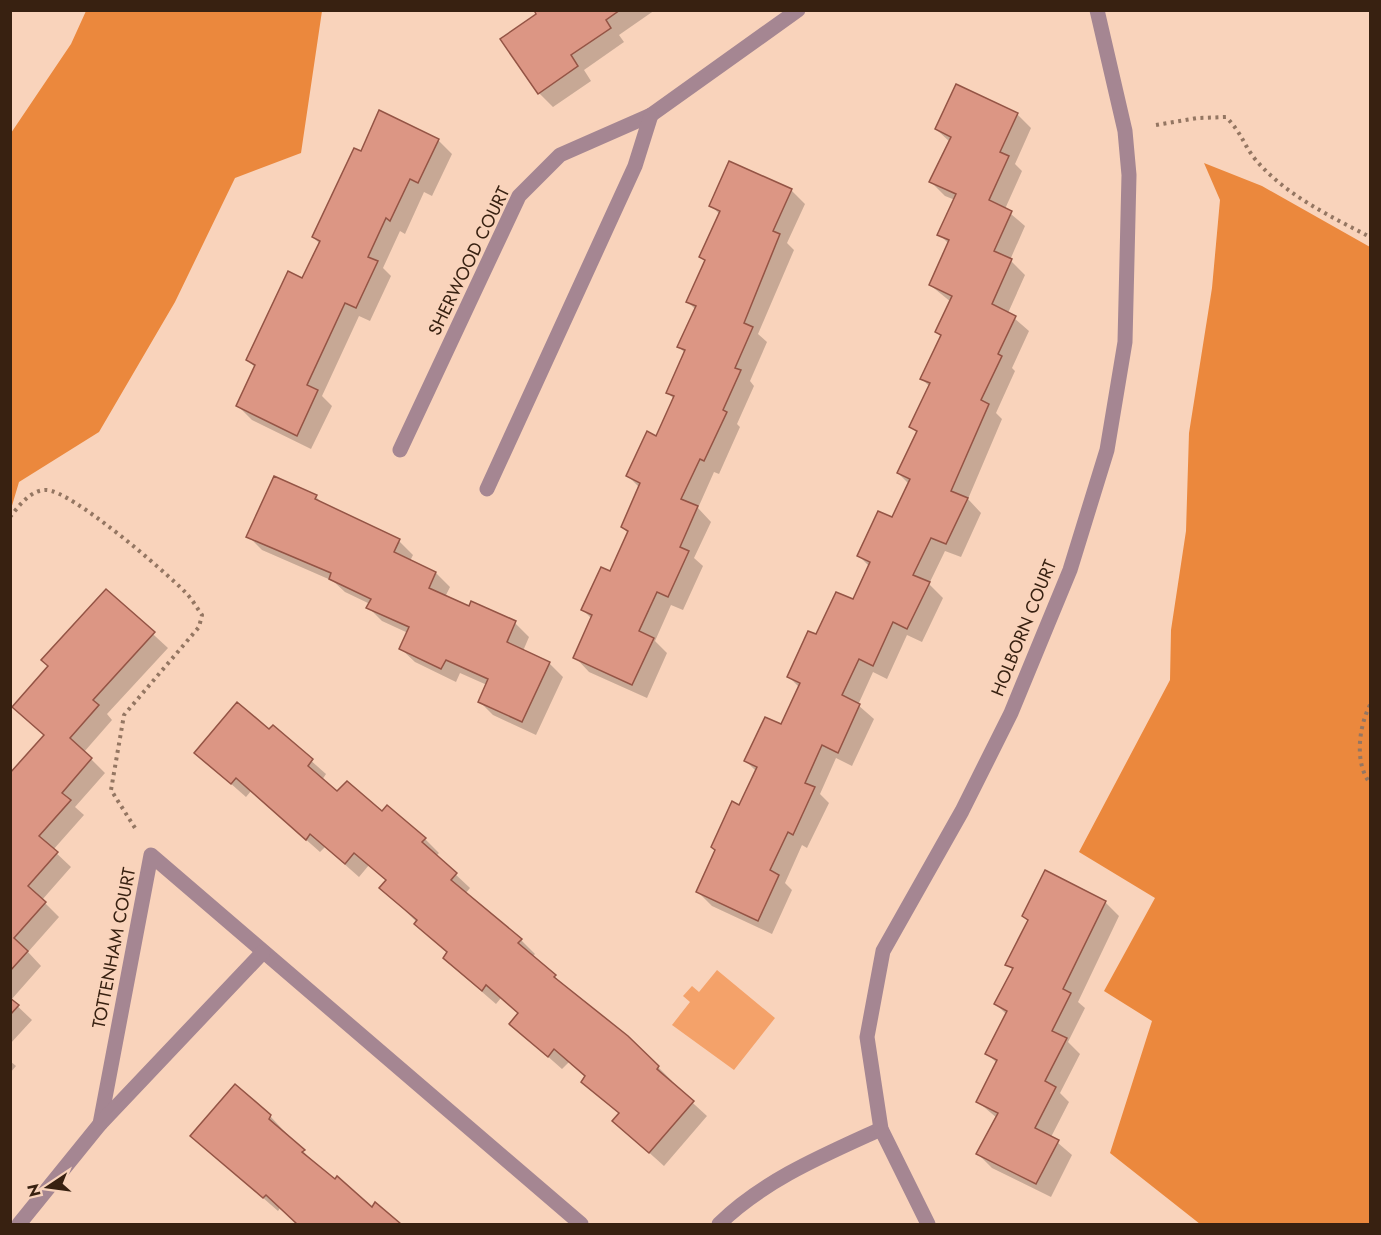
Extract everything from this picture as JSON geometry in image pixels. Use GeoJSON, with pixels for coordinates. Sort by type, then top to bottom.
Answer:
{"type":"FeatureCollection","features":[{"type":"Feature","properties":{"kind":"street","name":"SHERWOOD COURT"},"geometry":{"type":"LineString","coordinates":[[400,450],[519,196],[560,155],[651,115],[798,10]]}},
{"type":"Feature","properties":{"kind":"street","name":"HOLBORN COURT"},"geometry":{"type":"LineString","coordinates":[[928,1224],[881,1129],[867,1037],[883,951],[962,811],[1011,713],[1070,570],[1107,450],[1125,342],[1129,176],[1125,131],[1098,10]]}},
{"type":"Feature","properties":{"kind":"street"},"geometry":{"type":"LineString","coordinates":[[487,489],[635,166],[651,115]]}},
{"type":"Feature","properties":{"kind":"street","name":"TOTTENHAM COURT"},"geometry":{"type":"LineString","coordinates":[[151,855],[581,1224]]}},
{"type":"Feature","properties":{"kind":"street","name":"TOTTENHAM COURT"},"geometry":{"type":"LineString","coordinates":[[100,1124],[151,855]]}},
{"type":"Feature","properties":{"kind":"street","name":"TOTTENHAM COURT"},"geometry":{"type":"LineString","coordinates":[[19,1224],[100,1124],[263,952]]}},
{"type":"Feature","properties":{"kind":"street"},"geometry":{"type":"LineString","coordinates":[[719,1224],[731,1213],[802,1165],[881,1129]]}},
{"type":"Feature","properties":{"kind":"path"},"geometry":{"type":"LineString","coordinates":[[1125,131],[1198,118],[1226,117],[1240,131],[1254,157],[1274,179],[1314,206],[1371,237]]}},
{"type":"Feature","properties":{"kind":"path"},"geometry":{"type":"LineString","coordinates":[[10,517],[28,496],[46,490],[68,497],[154,564],[188,594],[201,615],[200,627],[124,715],[111,790],[151,855]]}},
{"type":"Feature","properties":{"kind":"path"},"geometry":{"type":"LineString","coordinates":[[1371,705],[1359,744],[1367,778],[1371,783]]}},
{"type":"Feature","properties":{"kind":"shaded area"},"geometry":{"type":"Polygon","coordinates":[[[86,11],[322,11],[301,153],[235,178],[175,302],[99,432],[19,482],[11,509],[11,133],[71,44],[86,11]]]}},
{"type":"Feature","properties":{"kind":"shaded area"},"geometry":{"type":"Polygon","coordinates":[[[1204,163],[1262,186],[1370,247],[1370,1224],[1200,1224],[1110,1153],[1152,1021],[1104,991],[1155,898],[1079,852],[1170,680],[1171,630],[1186,531],[1189,433],[1212,288],[1220,200],[1204,163]]]}},
{"type":"Feature","properties":{"kind":"shaded area"},"geometry":{"type":"Polygon","coordinates":[[[717,970],[775,1018],[734,1070],[672,1025],[690,1002],[683,996],[692,986],[699,992],[717,970]]]}},
{"type":"Feature","properties":{"kind":"building"},"geometry":{"type":"Polygon","coordinates":[[[534,10],[620,10],[606,20],[611,28],[571,55],[578,66],[538,94],[500,39],[536,14],[534,10]]]}},
{"type":"Feature","properties":{"kind":"building"},"geometry":{"type":"Polygon","coordinates":[[[956,84],[1018,113],[1000,152],[1009,156],[989,200],[1012,211],[994,251],[1012,259],[992,304],[1016,316],[998,354],[1002,356],[981,400],[989,404],[951,491],[968,498],[946,544],[931,538],[913,575],[930,582],[907,629],[893,622],[873,666],[859,659],[842,695],[860,704],[838,753],[822,745],[805,783],[815,787],[793,835],[788,832],[770,870],[779,875],[758,921],[696,892],[715,850],[711,847],[732,801],[739,805],[757,767],[744,761],[765,717],[781,724],[800,683],[787,677],[808,631],[816,634],[836,592],[853,599],[870,562],[857,556],[878,511],[892,517],[910,479],[897,473],[917,431],[909,427],[930,383],[920,379],[941,335],[935,332],[952,296],[929,285],[949,240],[937,235],[956,194],[929,182],[951,137],[935,129],[956,84]]]}},
{"type":"Feature","properties":{"kind":"building"},"geometry":{"type":"Polygon","coordinates":[[[379,110],[439,139],[418,183],[410,179],[390,221],[386,218],[368,257],[378,261],[356,308],[345,303],[307,385],[318,390],[297,436],[236,406],[255,365],[246,360],[288,271],[302,278],[320,241],[312,237],[354,148],[361,151],[379,110]]]}},
{"type":"Feature","properties":{"kind":"building"},"geometry":{"type":"Polygon","coordinates":[[[729,161],[792,189],[773,231],[780,234],[744,323],[753,327],[735,368],[741,370],[723,410],[727,412],[704,461],[700,459],[681,499],[698,506],[680,547],[689,551],[668,597],[657,592],[639,631],[654,638],[632,685],[573,658],[592,615],[581,610],[601,567],[610,571],[628,531],[621,527],[640,483],[626,476],[647,431],[656,436],[674,396],[666,393],[685,350],[677,347],[696,306],[686,302],[705,260],[699,257],[720,211],[709,206],[729,161]]]}},
{"type":"Feature","properties":{"kind":"building"},"geometry":{"type":"Polygon","coordinates":[[[274,476],[317,495],[315,499],[400,539],[394,552],[436,572],[429,588],[469,606],[471,601],[516,621],[507,642],[550,662],[522,722],[478,702],[488,679],[446,660],[441,669],[399,649],[409,627],[366,608],[371,599],[329,579],[331,573],[246,537],[274,476]]]}},
{"type":"Feature","properties":{"kind":"building"},"geometry":{"type":"Polygon","coordinates":[[[106,589],[155,632],[93,700],[99,705],[70,738],[92,758],[62,793],[71,800],[39,836],[58,852],[28,886],[46,902],[14,938],[28,951],[10,971],[10,773],[44,735],[12,707],[48,666],[41,660],[106,589]]]}},
{"type":"Feature","properties":{"kind":"building"},"geometry":{"type":"Polygon","coordinates":[[[237,702],[269,729],[273,725],[313,759],[308,766],[337,791],[347,781],[382,811],[387,805],[426,838],[422,842],[457,873],[451,880],[522,939],[518,943],[556,975],[554,977],[628,1036],[659,1066],[657,1069],[694,1101],[649,1153],[612,1121],[619,1113],[581,1082],[585,1076],[554,1049],[548,1057],[509,1024],[518,1013],[486,985],[482,991],[443,958],[447,952],[414,924],[417,920],[379,888],[386,880],[354,853],[345,864],[310,834],[306,840],[236,778],[231,784],[194,753],[237,702]]]}},
{"type":"Feature","properties":{"kind":"building"},"geometry":{"type":"Polygon","coordinates":[[[1045,870],[1106,901],[1063,989],[1071,993],[1052,1031],[1067,1038],[1045,1081],[1056,1087],[1035,1128],[1059,1140],[1036,1184],[976,1154],[998,1113],[976,1102],[997,1060],[985,1054],[1007,1011],[994,1004],[1013,968],[1005,965],[1028,920],[1022,916],[1045,870]]]}},
{"type":"Feature","properties":{"kind":"building"},"geometry":{"type":"Polygon","coordinates":[[[10,998],[19,1005],[10,1015],[10,998]]]}},
{"type":"Feature","properties":{"kind":"building"},"geometry":{"type":"Polygon","coordinates":[[[235,1084],[271,1115],[269,1119],[305,1150],[302,1152],[335,1179],[337,1176],[372,1207],[375,1202],[401,1224],[297,1224],[266,1195],[263,1198],[190,1136],[235,1084]]]}}]}
